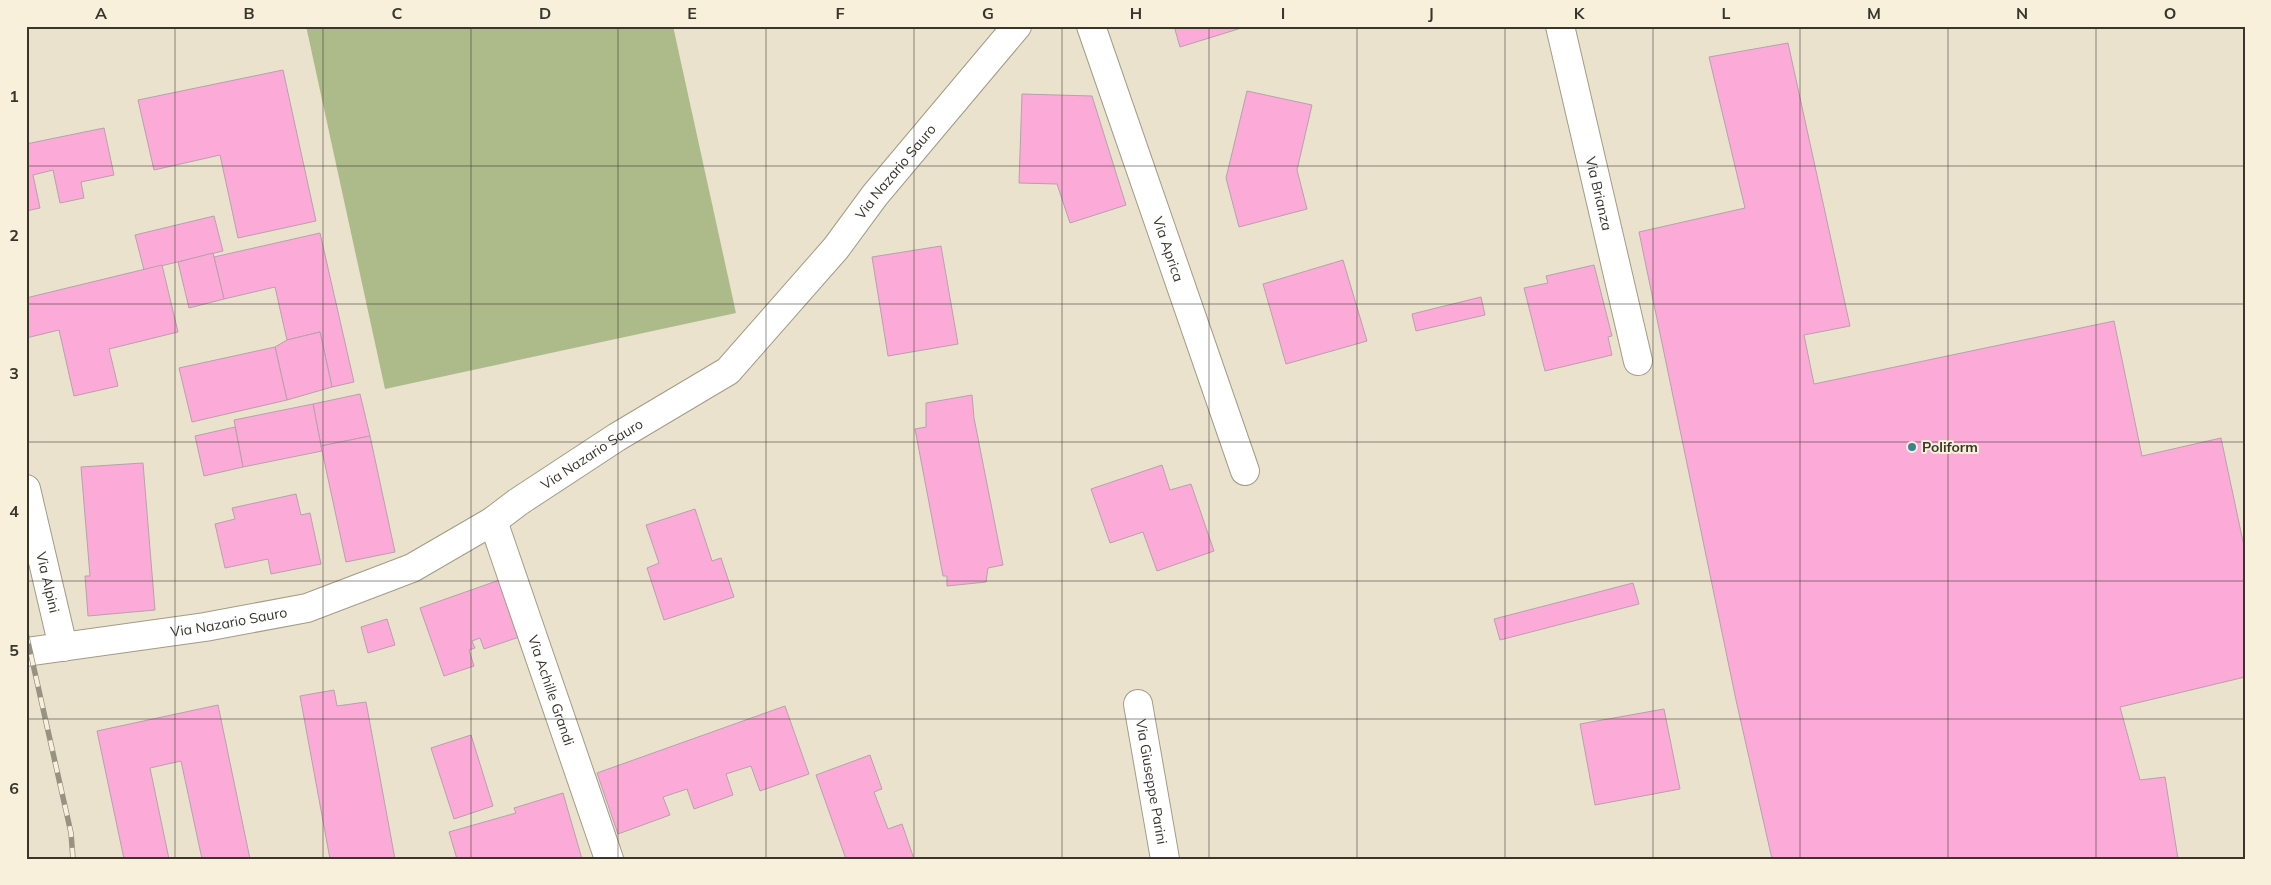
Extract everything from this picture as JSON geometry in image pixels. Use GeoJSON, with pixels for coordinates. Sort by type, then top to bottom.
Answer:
{"type":"FeatureCollection","features":[{"type":"Feature","properties":{"kind":"street","name":"Via Nazario Sauro"},"geometry":{"type":"LineString","coordinates":[[26,652],[205,628],[307,608],[412,568],[493,521],[518,502],[617,437],[728,371],[836,248],[875,196],[1017,26]]}},
{"type":"Feature","properties":{"kind":"street","name":"Via Aprica"},"geometry":{"type":"LineString","coordinates":[[1091,26],[1246,471]]}},
{"type":"Feature","properties":{"kind":"street","name":"Via Brianza"},"geometry":{"type":"LineString","coordinates":[[1560,26],[1638,361]]}},
{"type":"Feature","properties":{"kind":"street","name":"Via Alpini"},"geometry":{"type":"LineString","coordinates":[[26,489],[63,647]]}},
{"type":"Feature","properties":{"kind":"street","name":"Via Achille Grandi"},"geometry":{"type":"LineString","coordinates":[[493,521],[609,859]]}},
{"type":"Feature","properties":{"kind":"street","name":"Via Giuseppe Parini"},"geometry":{"type":"LineString","coordinates":[[1138,704],[1165,859]]}},
{"type":"Feature","properties":{"kind":"green space"},"geometry":{"type":"Polygon","coordinates":[[[306,26],[673,26],[736,313],[385,389],[306,26]]]}},
{"type":"Feature","properties":{"kind":"building"},"geometry":{"type":"Polygon","coordinates":[[[1174,26],[1248,26],[1180,47],[1174,26]]]}},
{"type":"Feature","properties":{"kind":"building","name":"Poliform"},"geometry":{"type":"Polygon","coordinates":[[[1788,43],[1850,326],[1804,335],[1814,384],[2114,321],[2142,456],[2221,438],[2245,551],[2245,677],[2120,707],[2140,780],[2165,777],[2178,859],[1772,859],[1736,700],[1639,232],[1745,208],[1709,57],[1788,43]]]}},
{"type":"Feature","properties":{"kind":"building"},"geometry":{"type":"Polygon","coordinates":[[[283,70],[316,221],[238,238],[220,155],[154,170],[138,100],[283,70]]]}},
{"type":"Feature","properties":{"kind":"building"},"geometry":{"type":"Polygon","coordinates":[[[1247,91],[1312,105],[1297,170],[1307,209],[1239,227],[1226,178],[1247,91]]]}},
{"type":"Feature","properties":{"kind":"building"},"geometry":{"type":"Polygon","coordinates":[[[1022,94],[1092,96],[1126,205],[1070,223],[1057,184],[1019,183],[1022,94]]]}},
{"type":"Feature","properties":{"kind":"building"},"geometry":{"type":"Polygon","coordinates":[[[104,128],[114,175],[81,182],[84,198],[60,203],[53,170],[33,175],[40,208],[26,211],[26,144],[104,128]]]}},
{"type":"Feature","properties":{"kind":"building"},"geometry":{"type":"Polygon","coordinates":[[[214,216],[223,251],[144,270],[135,235],[214,216]]]}},
{"type":"Feature","properties":{"kind":"building"},"geometry":{"type":"Polygon","coordinates":[[[320,233],[354,382],[332,387],[320,332],[287,340],[275,287],[224,299],[214,257],[320,233]]]}},
{"type":"Feature","properties":{"kind":"building"},"geometry":{"type":"Polygon","coordinates":[[[941,246],[958,344],[888,356],[872,257],[941,246]]]}},
{"type":"Feature","properties":{"kind":"building"},"geometry":{"type":"Polygon","coordinates":[[[213,253],[224,299],[189,308],[178,262],[213,253]]]}},
{"type":"Feature","properties":{"kind":"building"},"geometry":{"type":"Polygon","coordinates":[[[1343,260],[1367,341],[1286,364],[1263,284],[1343,260]]]}},
{"type":"Feature","properties":{"kind":"building"},"geometry":{"type":"Polygon","coordinates":[[[162,265],[178,332],[109,349],[118,386],[74,396],[59,330],[26,338],[26,298],[162,265]]]}},
{"type":"Feature","properties":{"kind":"building"},"geometry":{"type":"Polygon","coordinates":[[[1594,265],[1612,336],[1608,337],[1612,355],[1545,371],[1524,288],[1548,283],[1546,276],[1594,265]]]}},
{"type":"Feature","properties":{"kind":"building"},"geometry":{"type":"Polygon","coordinates":[[[1481,297],[1485,315],[1416,331],[1412,314],[1481,297]]]}},
{"type":"Feature","properties":{"kind":"building"},"geometry":{"type":"Polygon","coordinates":[[[320,332],[332,387],[287,400],[275,347],[287,340],[320,332]]]}},
{"type":"Feature","properties":{"kind":"building"},"geometry":{"type":"Polygon","coordinates":[[[275,347],[287,400],[192,422],[179,368],[275,347]]]}},
{"type":"Feature","properties":{"kind":"building"},"geometry":{"type":"Polygon","coordinates":[[[360,394],[370,436],[321,446],[313,404],[360,394]]]}},
{"type":"Feature","properties":{"kind":"building"},"geometry":{"type":"Polygon","coordinates":[[[972,395],[974,418],[1003,565],[988,568],[986,582],[947,586],[947,576],[943,576],[915,429],[926,427],[926,403],[972,395]]]}},
{"type":"Feature","properties":{"kind":"building"},"geometry":{"type":"Polygon","coordinates":[[[313,404],[322,451],[243,467],[234,420],[313,404]]]}},
{"type":"Feature","properties":{"kind":"building"},"geometry":{"type":"Polygon","coordinates":[[[235,427],[243,467],[204,476],[195,436],[235,427]]]}},
{"type":"Feature","properties":{"kind":"building"},"geometry":{"type":"Polygon","coordinates":[[[370,436],[395,552],[346,562],[321,446],[370,436]]]}},
{"type":"Feature","properties":{"kind":"building"},"geometry":{"type":"Polygon","coordinates":[[[143,463],[155,610],[88,616],[85,576],[90,576],[81,467],[143,463]]]}},
{"type":"Feature","properties":{"kind":"building"},"geometry":{"type":"Polygon","coordinates":[[[1162,465],[1170,490],[1191,484],[1214,551],[1157,571],[1143,532],[1110,543],[1091,489],[1162,465]]]}},
{"type":"Feature","properties":{"kind":"building"},"geometry":{"type":"Polygon","coordinates":[[[296,494],[301,515],[310,513],[321,564],[271,574],[268,559],[225,568],[215,524],[235,519],[232,508],[296,494]]]}},
{"type":"Feature","properties":{"kind":"building"},"geometry":{"type":"Polygon","coordinates":[[[695,509],[712,561],[721,558],[734,597],[664,620],[647,568],[659,563],[646,525],[695,509]]]}},
{"type":"Feature","properties":{"kind":"building"},"geometry":{"type":"Polygon","coordinates":[[[508,577],[528,634],[484,649],[480,638],[472,641],[475,648],[469,650],[474,666],[444,676],[420,608],[508,577]]]}},
{"type":"Feature","properties":{"kind":"building"},"geometry":{"type":"Polygon","coordinates":[[[1633,583],[1639,604],[1500,640],[1494,619],[1633,583]]]}},
{"type":"Feature","properties":{"kind":"building"},"geometry":{"type":"Polygon","coordinates":[[[387,619],[395,645],[368,653],[361,627],[387,619]]]}},
{"type":"Feature","properties":{"kind":"building"},"geometry":{"type":"Polygon","coordinates":[[[334,690],[337,706],[366,702],[395,859],[330,859],[300,696],[334,690]]]}},
{"type":"Feature","properties":{"kind":"building"},"geometry":{"type":"Polygon","coordinates":[[[218,705],[250,859],[202,859],[181,761],[150,768],[169,859],[124,859],[97,731],[218,705]]]}},
{"type":"Feature","properties":{"kind":"building"},"geometry":{"type":"Polygon","coordinates":[[[785,706],[809,774],[760,791],[751,766],[726,774],[733,795],[694,809],[687,789],[663,797],[670,815],[618,834],[597,773],[785,706]]]}},
{"type":"Feature","properties":{"kind":"building"},"geometry":{"type":"Polygon","coordinates":[[[1664,709],[1680,789],[1595,805],[1580,724],[1664,709]]]}},
{"type":"Feature","properties":{"kind":"building"},"geometry":{"type":"Polygon","coordinates":[[[471,735],[493,806],[454,819],[431,748],[471,735]]]}},
{"type":"Feature","properties":{"kind":"building"},"geometry":{"type":"Polygon","coordinates":[[[870,755],[882,789],[874,792],[888,829],[902,824],[914,859],[846,859],[816,775],[870,755]]]}},
{"type":"Feature","properties":{"kind":"building"},"geometry":{"type":"Polygon","coordinates":[[[563,793],[582,859],[457,859],[449,832],[516,813],[514,808],[563,793]]]}},
{"type":"Feature","properties":{"kind":"railway"},"geometry":{"type":"LineString","coordinates":[[26,633],[71,833],[73,859]]}},
{"type":"Feature","properties":{"kind":"place","name":"Poliform"},"geometry":{"type":"Point","coordinates":[1912,447]}}]}
